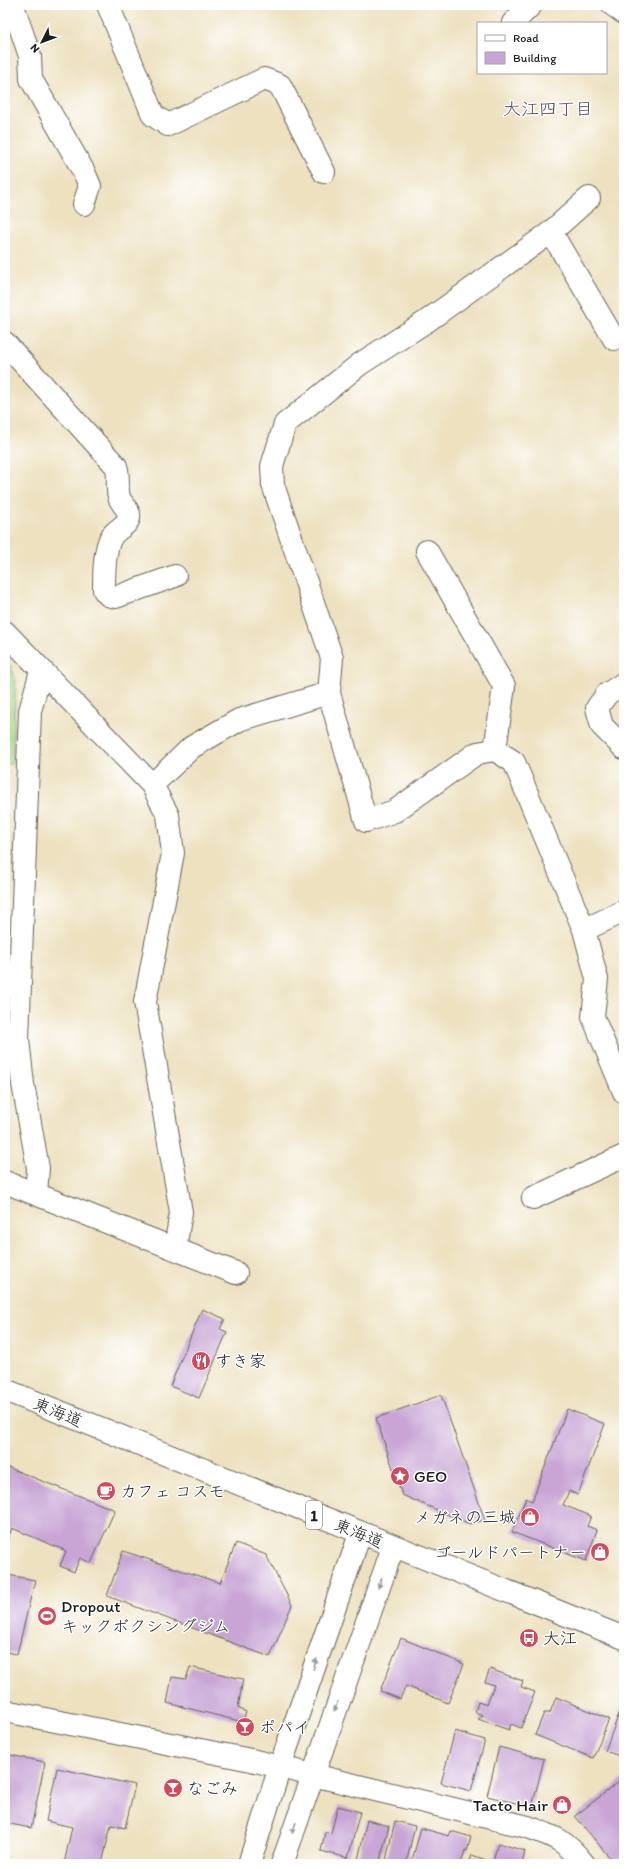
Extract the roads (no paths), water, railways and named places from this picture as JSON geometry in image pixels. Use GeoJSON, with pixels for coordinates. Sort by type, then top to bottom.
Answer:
{"type":"FeatureCollection","features":[{"type":"Feature","properties":{"kind":"main road"},"geometry":{"type":"LineString","coordinates":[[108,5],[153,115],[168,125],[264,78],[280,85],[324,172]]}},
{"type":"Feature","properties":{"kind":"main road"},"geometry":{"type":"LineString","coordinates":[[514,22],[531,5]]}},
{"type":"Feature","properties":{"kind":"main road"},"geometry":{"type":"LineString","coordinates":[[614,5],[624,14]]}},
{"type":"Feature","properties":{"kind":"main road"},"geometry":{"type":"LineString","coordinates":[[11,7],[30,56],[31,79],[84,172],[90,186],[84,204]]}},
{"type":"Feature","properties":{"kind":"main road"},"geometry":{"type":"LineString","coordinates":[[589,198],[551,232],[427,321],[360,364],[285,424],[272,466],[273,485],[332,658],[329,693],[366,821],[395,811],[477,753],[495,750],[514,762],[584,930],[597,979],[593,1017],[624,1092]]}},
{"type":"Feature","properties":{"kind":"main road"},"geometry":{"type":"LineString","coordinates":[[551,232],[614,339]]}},
{"type":"Feature","properties":{"kind":"main road"},"geometry":{"type":"LineString","coordinates":[[5,343],[116,466],[118,474],[118,492],[120,499],[128,512],[129,518],[126,523],[112,534],[108,543],[104,590],[108,595],[116,597],[175,576]]}},
{"type":"Feature","properties":{"kind":"main road"},"geometry":{"type":"LineString","coordinates":[[427,551],[504,686],[495,750]]}},
{"type":"Feature","properties":{"kind":"main road"},"geometry":{"type":"LineString","coordinates":[[5,632],[152,785],[168,815],[173,852],[145,1002],[181,1212],[175,1249]]}},
{"type":"Feature","properties":{"kind":"main road"},"geometry":{"type":"LineString","coordinates":[[36,1194],[38,1168],[23,1084],[18,1039],[30,711],[41,671]]}},
{"type":"Feature","properties":{"kind":"main road"},"geometry":{"type":"LineString","coordinates":[[624,683],[607,694],[597,708],[602,726],[624,748]]}},
{"type":"Feature","properties":{"kind":"main road"},"geometry":{"type":"LineString","coordinates":[[152,785],[192,747],[238,720],[329,693]]}},
{"type":"Feature","properties":{"kind":"main road"},"geometry":{"type":"LineString","coordinates":[[584,930],[624,911]]}},
{"type":"Feature","properties":{"kind":"main road"},"geometry":{"type":"LineString","coordinates":[[533,1198],[564,1174],[624,1156]]}},
{"type":"Feature","properties":{"kind":"main road"},"geometry":{"type":"LineString","coordinates":[[5,1182],[236,1273]]}},
{"type":"Feature","properties":{"kind":"main road","name":"東海道"},"geometry":{"type":"LineString","coordinates":[[5,1390],[360,1534],[624,1638]]}},
{"type":"Feature","properties":{"kind":"main road"},"geometry":{"type":"LineString","coordinates":[[249,1864],[280,1767],[360,1534]]}},
{"type":"Feature","properties":{"kind":"main road"},"geometry":{"type":"LineString","coordinates":[[282,1864],[393,1546]]}},
{"type":"Feature","properties":{"kind":"main road"},"geometry":{"type":"LineString","coordinates":[[5,1711],[280,1767],[431,1802],[528,1827],[552,1836],[571,1847],[584,1864]]}},
{"type":"Feature","properties":{"kind":"place","name":"すき家"},"geometry":{"type":"Point","coordinates":[201,1361]}},
{"type":"Feature","properties":{"kind":"place","name":"GEO"},"geometry":{"type":"Point","coordinates":[400,1476]}},
{"type":"Feature","properties":{"kind":"place","name":"カフェ コスモ"},"geometry":{"type":"Point","coordinates":[106,1491]}},
{"type":"Feature","properties":{"kind":"place","name":"メガネの三城"},"geometry":{"type":"Point","coordinates":[530,1517]}},
{"type":"Feature","properties":{"kind":"place","name":"ゴールドパートナー"},"geometry":{"type":"Point","coordinates":[600,1552]}},
{"type":"Feature","properties":{"kind":"place","name":"Dropout キックボクシングジム"},"geometry":{"type":"Point","coordinates":[47,1616]}},
{"type":"Feature","properties":{"kind":"place","name":"大江"},"geometry":{"type":"Point","coordinates":[529,1638]}},
{"type":"Feature","properties":{"kind":"place","name":"ポパイ"},"geometry":{"type":"Point","coordinates":[245,1727]}},
{"type":"Feature","properties":{"kind":"place","name":"なごみ"},"geometry":{"type":"Point","coordinates":[173,1788]}},
{"type":"Feature","properties":{"kind":"place","name":"Tacto Hair"},"geometry":{"type":"Point","coordinates":[562,1805]}},
{"type":"Feature","properties":{"kind":"district","name":"大江四丁目"},"geometry":{"type":"Point","coordinates":[548,109]}}]}
